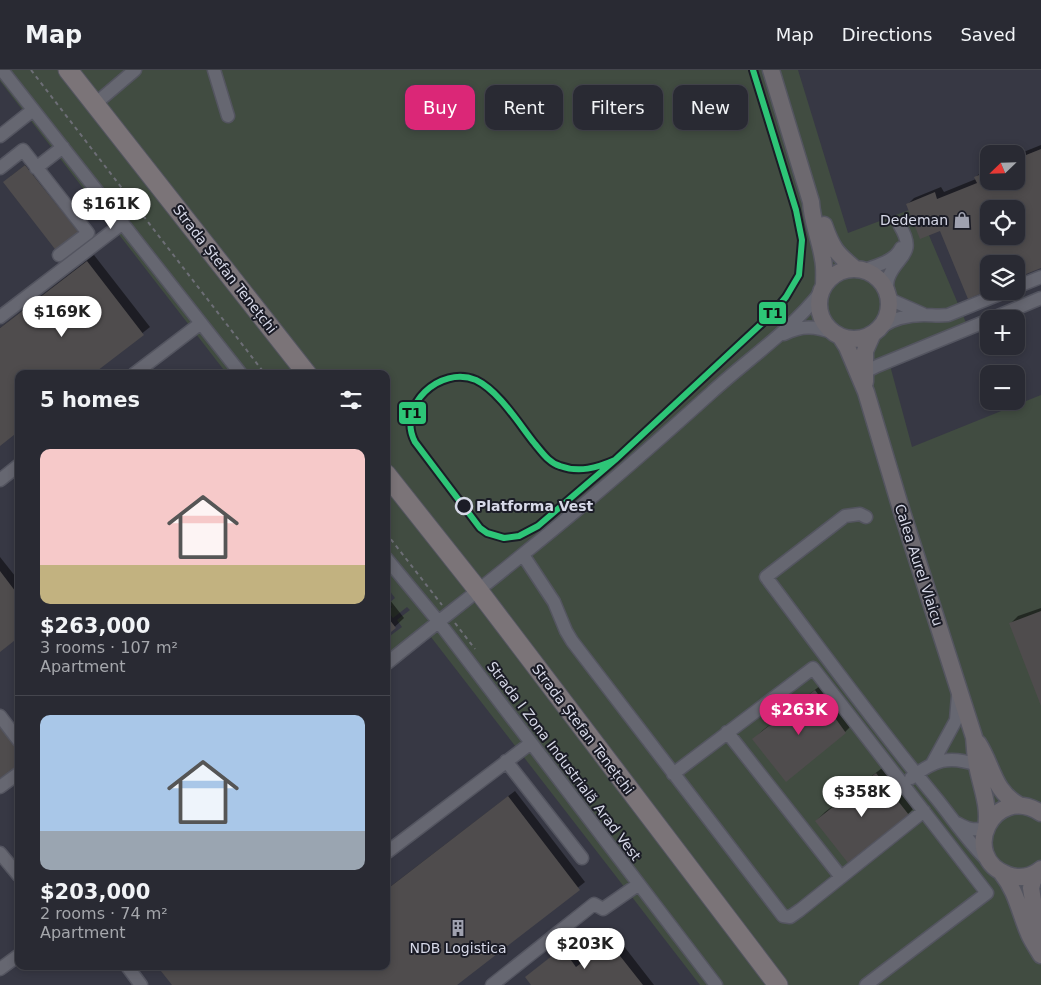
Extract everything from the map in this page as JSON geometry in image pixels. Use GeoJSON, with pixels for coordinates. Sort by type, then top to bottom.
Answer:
{"type":"FeatureCollection","features":[{"type":"Feature","properties":{"kind":"highway","name":"Strada Ștefan Tenețchi"},"geometry":{"type":"LineString","coordinates":[[68,70],[304,370]]}},
{"type":"Feature","properties":{"kind":"highway","name":"Strada Ștefan Tenețchi"},"geometry":{"type":"LineString","coordinates":[[390,479],[478,590],[778,985]]}},
{"type":"Feature","properties":{"kind":"main road","name":"Calea Aurel Vlaicu"},"geometry":{"type":"LineString","coordinates":[[771,70],[811,202],[812,215],[823,257],[824,268],[819,304],[820,314],[825,324],[837,334],[847,347],[866,392],[974,737]]}},
{"type":"Feature","properties":{"kind":"main road","name":"Calea Aurel Vlaicu"},"geometry":{"type":"LineString","coordinates":[[811,202],[820,212],[831,244],[838,254],[860,269],[874,275],[882,282],[888,295],[888,316],[865,352],[866,392]]}},
{"type":"Feature","properties":{"kind":"main road"},"geometry":{"type":"LineString","coordinates":[[822,290],[831,277],[842,270],[860,269]]}},
{"type":"Feature","properties":{"kind":"main road"},"geometry":{"type":"LineString","coordinates":[[837,334],[854,340],[877,331]]}},
{"type":"Feature","properties":{"kind":"main road"},"geometry":{"type":"LineString","coordinates":[[974,737],[977,765],[988,813],[983,838],[986,857],[1010,884],[1029,933],[1041,953]]}},
{"type":"Feature","properties":{"kind":"main road"},"geometry":{"type":"LineString","coordinates":[[974,737],[987,758],[995,780],[1002,792],[1019,805]]}},
{"type":"Feature","properties":{"kind":"main road"},"geometry":{"type":"LineString","coordinates":[[986,828],[992,817],[1009,807],[1019,805],[1030,807],[1041,813]]}},
{"type":"Feature","properties":{"kind":"main road"},"geometry":{"type":"LineString","coordinates":[[996,869],[1010,876],[1020,877],[1030,876],[1040,870]]}},
{"type":"Feature","properties":{"kind":"main road"},"geometry":{"type":"LineString","coordinates":[[1040,870],[1033,881],[1032,888],[1041,953]]}},
{"type":"Feature","properties":{"kind":"street"},"geometry":{"type":"LineString","coordinates":[[2,70],[238,370]]}},
{"type":"Feature","properties":{"kind":"street"},"geometry":{"type":"LineString","coordinates":[[95,104],[134,70]]}},
{"type":"Feature","properties":{"kind":"street"},"geometry":{"type":"LineString","coordinates":[[214,70],[228,116]]}},
{"type":"Feature","properties":{"kind":"street"},"geometry":{"type":"LineString","coordinates":[[0,136],[33,110]]}},
{"type":"Feature","properties":{"kind":"street"},"geometry":{"type":"LineString","coordinates":[[36,168],[63,147]]}},
{"type":"Feature","properties":{"kind":"street"},"geometry":{"type":"LineString","coordinates":[[0,168],[23,150],[88,233],[59,256]]}},
{"type":"Feature","properties":{"kind":"street"},"geometry":{"type":"LineString","coordinates":[[0,317],[123,223]]}},
{"type":"Feature","properties":{"kind":"street"},"geometry":{"type":"LineString","coordinates":[[860,269],[887,262],[899,252],[903,242],[900,226],[907,242],[906,250],[888,280],[888,295],[926,315]]}},
{"type":"Feature","properties":{"kind":"street"},"geometry":{"type":"LineString","coordinates":[[1025,283],[1041,277]]}},
{"type":"Feature","properties":{"kind":"street"},"geometry":{"type":"LineString","coordinates":[[390,661],[523,554],[654,444],[808,309],[822,290]]}},
{"type":"Feature","properties":{"kind":"street"},"geometry":{"type":"LineString","coordinates":[[1012,310],[1041,298]]}},
{"type":"Feature","properties":{"kind":"street"},"geometry":{"type":"LineString","coordinates":[[877,331],[890,321],[900,318],[926,315],[939,316],[957,312],[986,300]]}},
{"type":"Feature","properties":{"kind":"street"},"geometry":{"type":"LineString","coordinates":[[139,370],[201,323]]}},
{"type":"Feature","properties":{"kind":"street"},"geometry":{"type":"LineString","coordinates":[[865,372],[980,323]]}},
{"type":"Feature","properties":{"kind":"street"},"geometry":{"type":"LineString","coordinates":[[770,341],[792,330],[805,328],[817,327],[837,334]]}},
{"type":"Feature","properties":{"kind":"street"},"geometry":{"type":"LineString","coordinates":[[0,480],[15,468]]}},
{"type":"Feature","properties":{"kind":"street"},"geometry":{"type":"LineString","coordinates":[[866,517],[860,514],[844,516],[766,577],[975,849],[996,869]]}},
{"type":"Feature","properties":{"kind":"street"},"geometry":{"type":"LineString","coordinates":[[523,554],[554,602],[572,641],[783,916],[790,917],[800,910],[924,811]]}},
{"type":"Feature","properties":{"kind":"street","name":"Strada I Zona Industrială Arad Vest"},"geometry":{"type":"LineString","coordinates":[[390,563],[438,622],[716,985]]}},
{"type":"Feature","properties":{"kind":"street"},"geometry":{"type":"LineString","coordinates":[[673,774],[813,668],[987,893],[866,985]]}},
{"type":"Feature","properties":{"kind":"street"},"geometry":{"type":"LineString","coordinates":[[932,764],[956,720],[959,691]]}},
{"type":"Feature","properties":{"kind":"street"},"geometry":{"type":"LineString","coordinates":[[0,716],[15,736]]}},
{"type":"Feature","properties":{"kind":"street"},"geometry":{"type":"LineString","coordinates":[[727,732],[841,877]]}},
{"type":"Feature","properties":{"kind":"street"},"geometry":{"type":"LineString","coordinates":[[390,850],[531,743]]}},
{"type":"Feature","properties":{"kind":"street"},"geometry":{"type":"LineString","coordinates":[[903,785],[932,764],[950,759],[966,761],[977,765]]}},
{"type":"Feature","properties":{"kind":"street"},"geometry":{"type":"LineString","coordinates":[[506,762],[582,858]]}},
{"type":"Feature","properties":{"kind":"street"},"geometry":{"type":"LineString","coordinates":[[0,788],[15,776]]}},
{"type":"Feature","properties":{"kind":"street"},"geometry":{"type":"LineString","coordinates":[[957,824],[969,830],[986,828]]}},
{"type":"Feature","properties":{"kind":"street"},"geometry":{"type":"LineString","coordinates":[[0,853],[15,871]]}},
{"type":"Feature","properties":{"kind":"street"},"geometry":{"type":"LineString","coordinates":[[492,985],[594,904],[603,909],[639,884]]}},
{"type":"Feature","properties":{"kind":"street"},"geometry":{"type":"LineString","coordinates":[[0,969],[15,958]]}},
{"type":"Feature","properties":{"kind":"street"},"geometry":{"type":"LineString","coordinates":[[130,970],[141,985]]}},
{"type":"Feature","properties":{"kind":"path"},"geometry":{"type":"LineString","coordinates":[[31,70],[262,370]]}},
{"type":"Feature","properties":{"kind":"green space"},"geometry":{"type":"Polygon","coordinates":[[[0,70],[798,70],[848,233],[917,207],[967,325],[888,358],[912,447],[1004,410],[1025,410],[1025,401],[1041,395],[1041,985],[700,985],[424,628],[390,658],[390,636],[402,627],[397,620],[410,610],[407,607],[393,618],[390,614],[392,607],[390,602],[395,598],[390,591],[390,370],[224,370],[0,81],[0,70]]]}},
{"type":"Feature","properties":{"kind":"building","name":"Dedeman"},"geometry":{"type":"Polygon","coordinates":[[[1041,149],[1041,268],[1025,274],[1025,255],[980,255],[980,294],[968,299],[940,231],[920,239],[906,204],[935,192],[937,199],[977,183],[974,177],[980,175],[980,190],[1025,190],[1025,155],[1041,149]]]}},
{"type":"Feature","properties":{"kind":"building"},"geometry":{"type":"Polygon","coordinates":[[[25,165],[81,235],[58,253],[3,182],[25,165]]]}},
{"type":"Feature","properties":{"kind":"building"},"geometry":{"type":"Polygon","coordinates":[[[87,261],[144,335],[98,370],[15,370],[15,434],[0,446],[0,328],[87,261]]]}},
{"type":"Feature","properties":{"kind":"building"},"geometry":{"type":"Polygon","coordinates":[[[0,571],[15,591],[15,640],[0,652],[0,571]]]}},
{"type":"Feature","properties":{"kind":"building"},"geometry":{"type":"Polygon","coordinates":[[[1041,611],[1041,706],[1009,623],[1041,611]]]}},
{"type":"Feature","properties":{"kind":"building"},"geometry":{"type":"Polygon","coordinates":[[[390,620],[396,628],[390,633],[390,620]]]}},
{"type":"Feature","properties":{"kind":"building"},"geometry":{"type":"Polygon","coordinates":[[[815,690],[846,733],[786,782],[752,739],[815,690]]]}},
{"type":"Feature","properties":{"kind":"building"},"geometry":{"type":"Polygon","coordinates":[[[0,723],[15,742],[15,769],[0,781],[0,723]]]}},
{"type":"Feature","properties":{"kind":"building"},"geometry":{"type":"Polygon","coordinates":[[[876,773],[909,815],[848,863],[815,821],[876,773]]]}},
{"type":"Feature","properties":{"kind":"building","name":"NDB Logistica"},"geometry":{"type":"Polygon","coordinates":[[[508,796],[580,890],[457,985],[172,985],[160,970],[390,970],[390,887],[508,796]]]}},
{"type":"Feature","properties":{"kind":"building"},"geometry":{"type":"Polygon","coordinates":[[[609,942],[643,985],[531,985],[525,977],[562,948],[576,967],[609,942]]]}},
{"type":"Feature","properties":{"kind":"transit line","name":"T1"},"geometry":{"type":"LineString","coordinates":[[615,460],[595,467],[581,469],[556,465],[543,454],[501,400],[476,380],[462,377],[449,378],[436,384],[425,392],[416,403],[411,415],[411,428],[415,442],[480,528],[487,533],[504,538],[519,536],[538,526],[615,460],[772,314],[786,297],[799,275],[802,240],[796,210],[753,70]]}},
{"type":"Feature","properties":{"kind":"place","name":"Dedeman"},"geometry":{"type":"Point","coordinates":[962,220]}},
{"type":"Feature","properties":{"kind":"place","name":"Platforma Vest"},"geometry":{"type":"Point","coordinates":[464,506]}},
{"type":"Feature","properties":{"kind":"place","name":"NDB Logistica"},"geometry":{"type":"Point","coordinates":[458,928]}}]}
